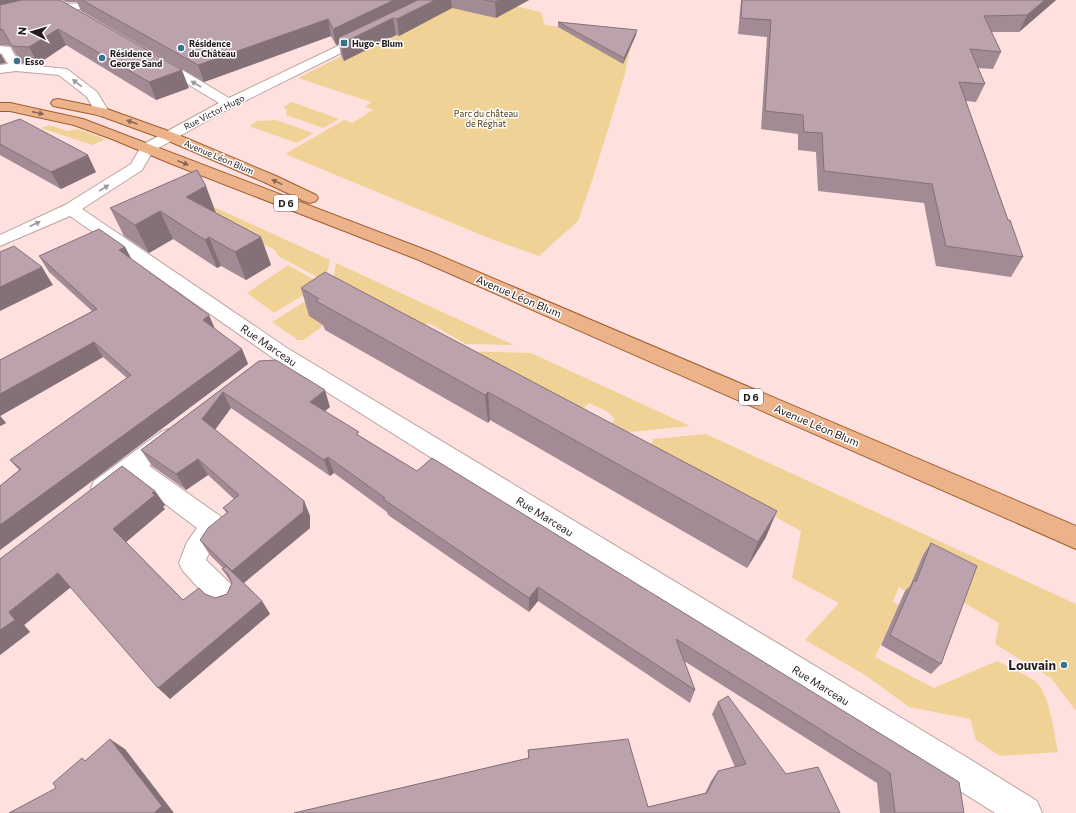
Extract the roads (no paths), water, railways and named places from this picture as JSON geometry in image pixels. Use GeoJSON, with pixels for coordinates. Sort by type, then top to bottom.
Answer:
{"type":"FeatureCollection","features":[{"type":"Feature","properties":{"kind":"main road"},"geometry":{"type":"LineString","coordinates":[[0,95],[23,96]]}},
{"type":"Feature","properties":{"kind":"main road","name":"Avenue Léon Blum"},"geometry":{"type":"LineString","coordinates":[[44,100],[102,112],[169,136],[270,179],[425,256]]}},
{"type":"Feature","properties":{"kind":"main road","name":"Avenue Léon Blum"},"geometry":{"type":"LineString","coordinates":[[0,106],[78,122],[425,256],[1076,538]]}},
{"type":"Feature","properties":{"kind":"street"},"geometry":{"type":"LineString","coordinates":[[57,4],[117,4]]}},
{"type":"Feature","properties":{"kind":"street"},"geometry":{"type":"LineString","coordinates":[[57,4],[82,17]]}},
{"type":"Feature","properties":{"kind":"street","name":"Rue Victor Hugo"},"geometry":{"type":"LineString","coordinates":[[147,148],[229,104],[378,31]]}},
{"type":"Feature","properties":{"kind":"street"},"geometry":{"type":"LineString","coordinates":[[0,50],[6,50],[16,67]]}},
{"type":"Feature","properties":{"kind":"street"},"geometry":{"type":"LineString","coordinates":[[150,57],[229,104]]}},
{"type":"Feature","properties":{"kind":"street"},"geometry":{"type":"LineString","coordinates":[[0,69],[16,67],[63,72],[92,95],[102,112]]}},
{"type":"Feature","properties":{"kind":"street"},"geometry":{"type":"LineString","coordinates":[[0,241],[71,209],[137,167],[147,148]]}},
{"type":"Feature","properties":{"kind":"street","name":"Rue Marceau"},"geometry":{"type":"LineString","coordinates":[[71,209],[270,360],[946,762],[1025,813]]}},
{"type":"Feature","properties":{"kind":"street"},"geometry":{"type":"LineString","coordinates":[[88,500],[188,424]]}},
{"type":"Feature","properties":{"kind":"street"},"geometry":{"type":"LineString","coordinates":[[132,466],[211,524],[207,535],[196,550],[192,564],[225,597]]}},
{"type":"Feature","properties":{"kind":"place","name":"Hugo - Blum"},"geometry":{"type":"Point","coordinates":[344,43]}},
{"type":"Feature","properties":{"kind":"place","name":"Résidence du Château"},"geometry":{"type":"Point","coordinates":[181,48]}},
{"type":"Feature","properties":{"kind":"place","name":"Résidence George Sand"},"geometry":{"type":"Point","coordinates":[102,58]}},
{"type":"Feature","properties":{"kind":"place","name":"Esso"},"geometry":{"type":"Point","coordinates":[17,61]}},
{"type":"Feature","properties":{"kind":"place","name":"Louvain"},"geometry":{"type":"Point","coordinates":[1064,665]}},
{"type":"Feature","properties":{"kind":"park label","name":"Parc du château de Réghat"},"geometry":{"type":"Point","coordinates":[486,118]}}]}
